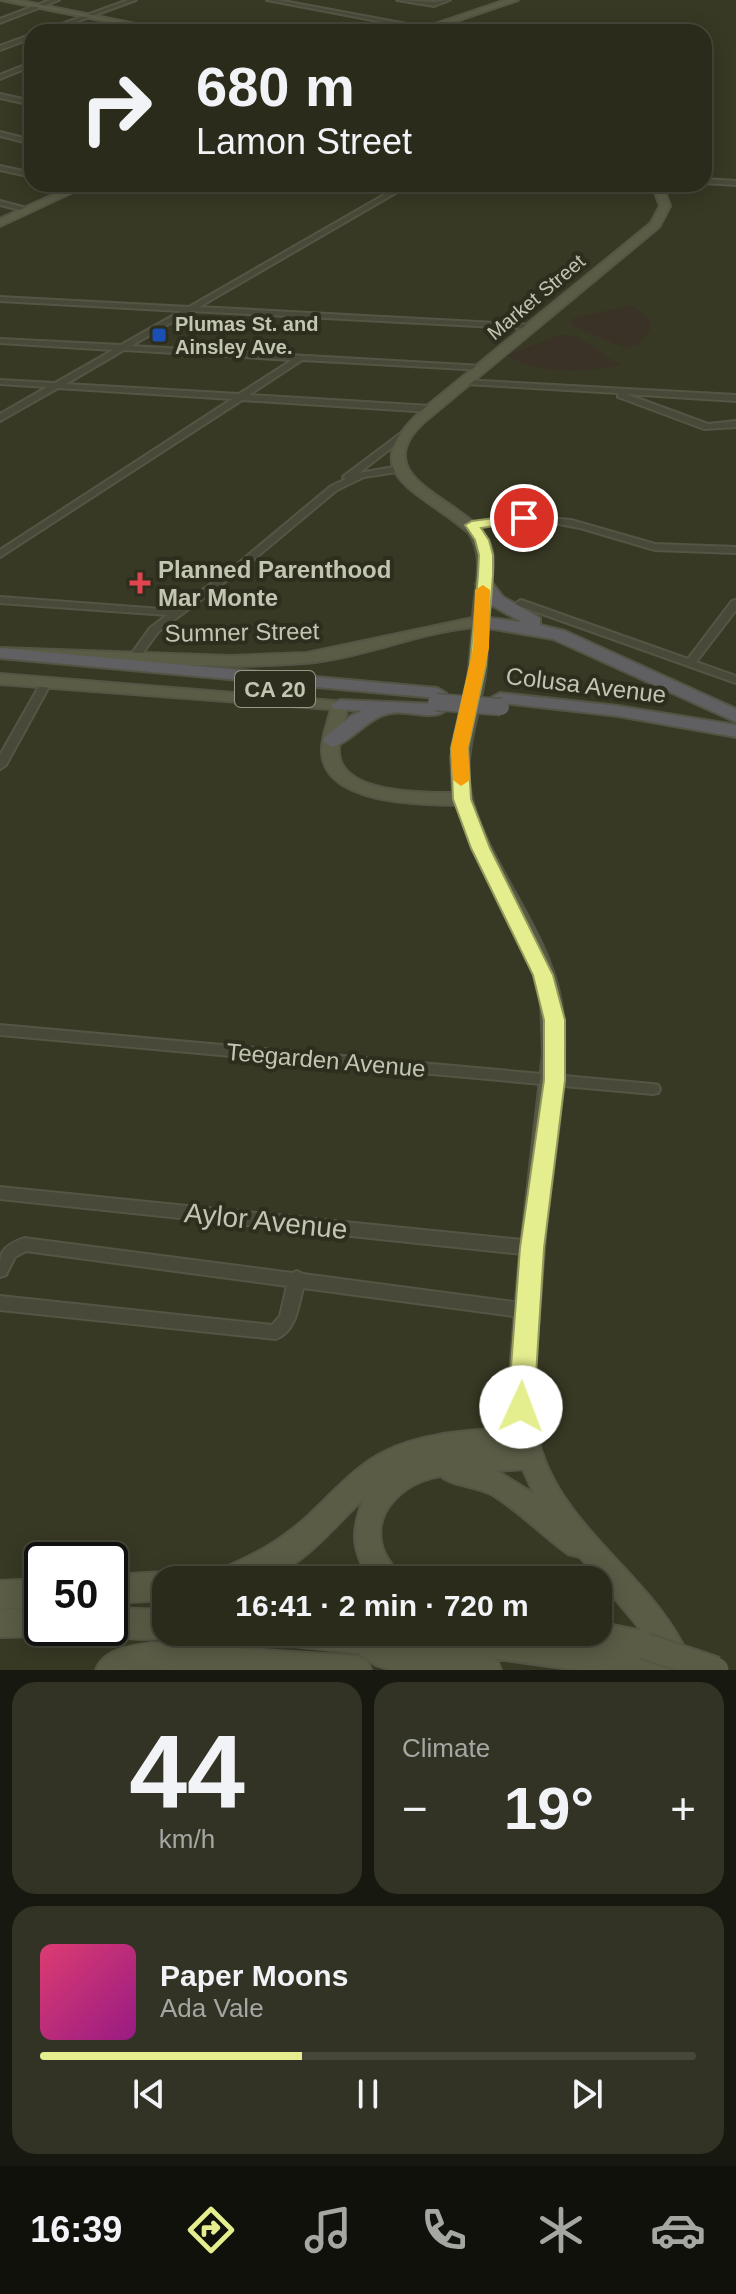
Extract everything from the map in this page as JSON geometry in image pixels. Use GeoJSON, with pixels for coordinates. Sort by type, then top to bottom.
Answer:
{"type":"FeatureCollection","features":[{"type":"Feature","properties":{"kind":"highway"},"geometry":{"type":"LineString","coordinates":[[484,584],[502,605],[559,635],[736,716]]}},
{"type":"Feature","properties":{"kind":"highway"},"geometry":{"type":"LineString","coordinates":[[481,622],[559,635]]}},
{"type":"Feature","properties":{"kind":"highway","name":"CA 20"},"geometry":{"type":"LineString","coordinates":[[0,653],[437,702]]}},
{"type":"Feature","properties":{"kind":"highway","name":"CA 20"},"geometry":{"type":"LineString","coordinates":[[0,667],[437,702]]}},
{"type":"Feature","properties":{"kind":"highway"},"geometry":{"type":"LineString","coordinates":[[340,705],[393,707],[437,702],[501,706]]}},
{"type":"Feature","properties":{"kind":"highway","name":"Colusa Avenue"},"geometry":{"type":"LineString","coordinates":[[501,706],[581,715],[736,740]]}},
{"type":"Feature","properties":{"kind":"highway","name":"Colusa Avenue"},"geometry":{"type":"LineString","coordinates":[[501,706],[652,716],[736,731]]}},
{"type":"Feature","properties":{"kind":"highway"},"geometry":{"type":"LineString","coordinates":[[332,741],[359,719],[393,707]]}},
{"type":"Feature","properties":{"kind":"main road"},"geometry":{"type":"LineString","coordinates":[[5,0],[127,24]]}},
{"type":"Feature","properties":{"kind":"main road"},"geometry":{"type":"LineString","coordinates":[[438,24],[514,0]]}},
{"type":"Feature","properties":{"kind":"main road"},"geometry":{"type":"LineString","coordinates":[[0,223],[67,192]]}},
{"type":"Feature","properties":{"kind":"main road","name":"Market Street"},"geometry":{"type":"LineString","coordinates":[[409,430],[655,225],[665,206],[660,192]]}},
{"type":"Feature","properties":{"kind":"main road"},"geometry":{"type":"LineString","coordinates":[[409,430],[400,441],[397,452],[400,469],[421,494],[454,511],[472,525],[482,540],[486,555],[475,683],[460,748],[462,799],[481,848],[543,975],[554,1020],[554,1080],[532,1248],[521,1396],[528,1448],[562,1516],[649,1618],[683,1670]]}},
{"type":"Feature","properties":{"kind":"main road","name":"Sumner Street"},"geometry":{"type":"LineString","coordinates":[[0,653],[310,658],[340,653],[426,628],[481,622]]}},
{"type":"Feature","properties":{"kind":"main road"},"geometry":{"type":"LineString","coordinates":[[0,679],[340,705],[330,753],[336,771],[359,786],[387,794],[462,799]]}},
{"type":"Feature","properties":{"kind":"main road"},"geometry":{"type":"LineString","coordinates":[[266,699],[321,716],[327,722],[332,741]]}},
{"type":"Feature","properties":{"kind":"main road"},"geometry":{"type":"LineString","coordinates":[[377,1566],[369,1548],[368,1529],[372,1510],[382,1493],[395,1480],[412,1471],[448,1461],[528,1448]]}},
{"type":"Feature","properties":{"kind":"main road"},"geometry":{"type":"LineString","coordinates":[[263,1566],[290,1551],[369,1477],[396,1459],[431,1449],[528,1448]]}},
{"type":"Feature","properties":{"kind":"main road"},"geometry":{"type":"LineString","coordinates":[[437,1466],[480,1475],[501,1485],[547,1524],[603,1562]]}},
{"type":"Feature","properties":{"kind":"main road"},"geometry":{"type":"LineString","coordinates":[[128,1588],[152,1587]]}},
{"type":"Feature","properties":{"kind":"main road"},"geometry":{"type":"LineString","coordinates":[[0,1595],[24,1594]]}},
{"type":"Feature","properties":{"kind":"main road"},"geometry":{"type":"LineString","coordinates":[[0,1623],[24,1622]]}},
{"type":"Feature","properties":{"kind":"main road"},"geometry":{"type":"LineString","coordinates":[[128,1623],[152,1624]]}},
{"type":"Feature","properties":{"kind":"main road"},"geometry":{"type":"LineString","coordinates":[[612,1643],[645,1646],[716,1670]]}},
{"type":"Feature","properties":{"kind":"main road"},"geometry":{"type":"LineString","coordinates":[[379,1646],[386,1655],[487,1670]]}},
{"type":"Feature","properties":{"kind":"main road"},"geometry":{"type":"LineString","coordinates":[[605,1646],[674,1670]]}},
{"type":"Feature","properties":{"kind":"main road"},"geometry":{"type":"LineString","coordinates":[[110,1670],[124,1661],[145,1657],[357,1670]]}},
{"type":"Feature","properties":{"kind":"street"},"geometry":{"type":"LineString","coordinates":[[0,21],[56,0]]}},
{"type":"Feature","properties":{"kind":"street"},"geometry":{"type":"LineString","coordinates":[[65,24],[133,0]]}},
{"type":"Feature","properties":{"kind":"street"},"geometry":{"type":"LineString","coordinates":[[270,0],[404,24]]}},
{"type":"Feature","properties":{"kind":"street"},"geometry":{"type":"LineString","coordinates":[[400,0],[422,4],[446,1]]}},
{"type":"Feature","properties":{"kind":"street"},"geometry":{"type":"LineString","coordinates":[[0,48],[24,39]]}},
{"type":"Feature","properties":{"kind":"street"},"geometry":{"type":"LineString","coordinates":[[0,77],[24,67]]}},
{"type":"Feature","properties":{"kind":"street"},"geometry":{"type":"LineString","coordinates":[[0,96],[24,101]]}},
{"type":"Feature","properties":{"kind":"street"},"geometry":{"type":"LineString","coordinates":[[20,100],[24,98]]}},
{"type":"Feature","properties":{"kind":"street"},"geometry":{"type":"LineString","coordinates":[[0,134],[24,140]]}},
{"type":"Feature","properties":{"kind":"street"},"geometry":{"type":"LineString","coordinates":[[0,168],[24,173]]}},
{"type":"Feature","properties":{"kind":"street"},"geometry":{"type":"LineString","coordinates":[[712,182],[736,183]]}},
{"type":"Feature","properties":{"kind":"street"},"geometry":{"type":"LineString","coordinates":[[0,418],[394,192]]}},
{"type":"Feature","properties":{"kind":"street"},"geometry":{"type":"LineString","coordinates":[[0,203],[28,210]]}},
{"type":"Feature","properties":{"kind":"street"},"geometry":{"type":"LineString","coordinates":[[0,299],[532,327]]}},
{"type":"Feature","properties":{"kind":"street"},"geometry":{"type":"LineString","coordinates":[[0,341],[483,368]]}},
{"type":"Feature","properties":{"kind":"street"},"geometry":{"type":"LineString","coordinates":[[0,554],[300,358]]}},
{"type":"Feature","properties":{"kind":"street"},"geometry":{"type":"LineString","coordinates":[[0,382],[431,409]]}},
{"type":"Feature","properties":{"kind":"street"},"geometry":{"type":"LineString","coordinates":[[466,382],[736,398]]}},
{"type":"Feature","properties":{"kind":"street"},"geometry":{"type":"LineString","coordinates":[[608,391],[707,427],[736,424]]}},
{"type":"Feature","properties":{"kind":"street","name":"Market Street"},"geometry":{"type":"LineString","coordinates":[[135,656],[148,637],[176,613],[238,568],[409,430]]}},
{"type":"Feature","properties":{"kind":"street","name":"Market Street"},"geometry":{"type":"LineString","coordinates":[[334,488],[362,475],[400,469]]}},
{"type":"Feature","properties":{"kind":"street"},"geometry":{"type":"LineString","coordinates":[[472,525],[524,518],[557,520],[652,546],[712,546],[736,550]]}},
{"type":"Feature","properties":{"kind":"street"},"geometry":{"type":"LineString","coordinates":[[0,600],[176,613]]}},
{"type":"Feature","properties":{"kind":"street"},"geometry":{"type":"LineString","coordinates":[[521,603],[736,680]]}},
{"type":"Feature","properties":{"kind":"street"},"geometry":{"type":"LineString","coordinates":[[691,662],[736,603]]}},
{"type":"Feature","properties":{"kind":"street"},"geometry":{"type":"LineString","coordinates":[[0,765],[46,683]]}},
{"type":"Feature","properties":{"kind":"street","name":"Teegarden Avenue"},"geometry":{"type":"LineString","coordinates":[[0,1030],[653,1089]]}},
{"type":"Feature","properties":{"kind":"street","name":"Aylor Avenue"},"geometry":{"type":"LineString","coordinates":[[0,1193],[532,1248]]}},
{"type":"Feature","properties":{"kind":"street"},"geometry":{"type":"LineString","coordinates":[[0,1270],[10,1252],[24,1244],[528,1311]]}},
{"type":"Feature","properties":{"kind":"street"},"geometry":{"type":"LineString","coordinates":[[0,1303],[276,1332],[287,1319],[297,1278]]}},
{"type":"Feature","properties":{"kind":"shaded area"},"geometry":{"type":"Polygon","coordinates":[[[631,305],[649,318],[651,328],[639,344],[625,348],[571,325],[572,319],[631,305]]]}},
{"type":"Feature","properties":{"kind":"shaded area"},"geometry":{"type":"Polygon","coordinates":[[[560,335],[576,336],[620,365],[592,369],[547,369],[507,355],[560,335]]]}},
{"type":"Feature","properties":{"kind":"slow traffic"},"geometry":{"type":"LineString","coordinates":[[461,780],[460,748],[481,648],[483,590]]}},
{"type":"Feature","properties":{"kind":"place","name":"Plumas St. and Ainsley Ave."},"geometry":{"type":"Point","coordinates":[159,335]}},
{"type":"Feature","properties":{"kind":"place","name":"Planned Parenthood Mar Monte"},"geometry":{"type":"Point","coordinates":[140,583]}},
{"type":"Feature","properties":{"kind":"route"},"geometry":{"type":"LineString","coordinates":[[521,1407],[532,1248],[554,1080],[554,1020],[543,975],[481,848],[462,799],[460,748],[481,648],[485,575],[486,555],[482,540],[472,525],[524,518]]}}]}
